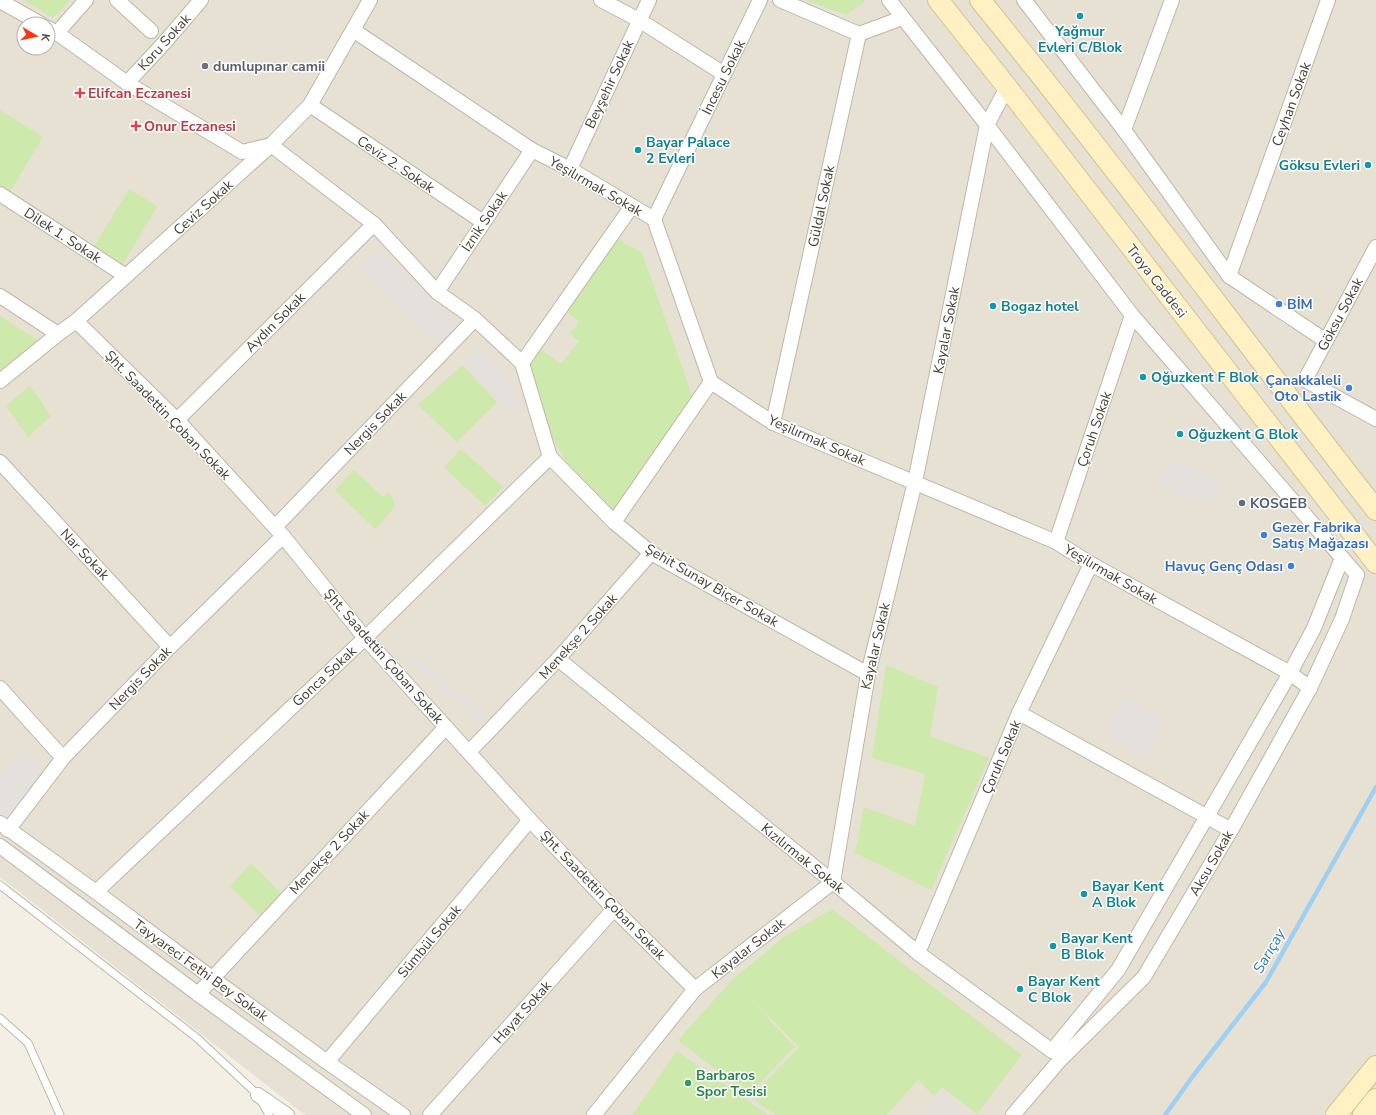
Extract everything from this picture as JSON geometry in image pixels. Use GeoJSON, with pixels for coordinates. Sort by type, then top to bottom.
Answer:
{"type":"FeatureCollection","features":[{"type":"Feature","properties":{"kind":"main road","name":"Troya Caddesi"},"geometry":{"type":"LineString","coordinates":[[938,0],[1375,562]]}},
{"type":"Feature","properties":{"kind":"main road"},"geometry":{"type":"LineString","coordinates":[[980,0],[1146,210],[1376,510]]}},
{"type":"Feature","properties":{"kind":"main road"},"geometry":{"type":"LineString","coordinates":[[1336,1115],[1376,1066]]}},
{"type":"Feature","properties":{"kind":"main road"},"geometry":{"type":"LineString","coordinates":[[1363,1115],[1376,1099]]}},
{"type":"Feature","properties":{"kind":"street"},"geometry":{"type":"LineString","coordinates":[[56,27],[86,0]]}},
{"type":"Feature","properties":{"kind":"street"},"geometry":{"type":"LineString","coordinates":[[117,0],[151,31]]}},
{"type":"Feature","properties":{"kind":"street","name":"Koru Sokak"},"geometry":{"type":"LineString","coordinates":[[127,83],[165,42],[200,0]]}},
{"type":"Feature","properties":{"kind":"street","name":"Ceviz Sokak"},"geometry":{"type":"LineString","coordinates":[[0,381],[76,321],[271,145],[310,105],[370,0]]}},
{"type":"Feature","properties":{"kind":"street"},"geometry":{"type":"LineString","coordinates":[[601,0],[639,20],[724,74]]}},
{"type":"Feature","properties":{"kind":"street","name":"Beyşehir Sokak"},"geometry":{"type":"LineString","coordinates":[[570,169],[649,0]]}},
{"type":"Feature","properties":{"kind":"street","name":"İncesu Sokak"},"geometry":{"type":"LineString","coordinates":[[654,219],[760,0]]}},
{"type":"Feature","properties":{"kind":"street"},"geometry":{"type":"LineString","coordinates":[[780,0],[859,34],[902,18]]}},
{"type":"Feature","properties":{"kind":"street"},"geometry":{"type":"LineString","coordinates":[[889,0],[987,125],[1132,315],[1342,558],[1357,575],[1375,562]]}},
{"type":"Feature","properties":{"kind":"street"},"geometry":{"type":"LineString","coordinates":[[1024,0],[1124,130],[1229,276],[1326,341]]}},
{"type":"Feature","properties":{"kind":"street"},"geometry":{"type":"LineString","coordinates":[[1124,130],[1172,0]]}},
{"type":"Feature","properties":{"kind":"street","name":"Ceyhan Sokak"},"geometry":{"type":"LineString","coordinates":[[1229,276],[1328,0]]}},
{"type":"Feature","properties":{"kind":"street"},"geometry":{"type":"LineString","coordinates":[[0,1],[27,16]]}},
{"type":"Feature","properties":{"kind":"street","name":"Yeşilırmak Sokak"},"geometry":{"type":"LineString","coordinates":[[353,30],[532,150],[570,169],[654,219],[711,382],[773,423],[1056,542],[1090,564],[1290,673],[1310,688]]}},
{"type":"Feature","properties":{"kind":"street"},"geometry":{"type":"LineString","coordinates":[[56,32],[127,83],[242,152],[271,145],[374,224],[437,292],[475,319],[522,363],[632,206]]}},
{"type":"Feature","properties":{"kind":"street","name":"Güldal Sokak"},"geometry":{"type":"LineString","coordinates":[[773,423],[859,34]]}},
{"type":"Feature","properties":{"kind":"street","name":"Kayalar Sokak"},"geometry":{"type":"LineString","coordinates":[[594,1115],[695,989],[833,882],[868,674],[915,482],[987,125],[1007,87]]}},
{"type":"Feature","properties":{"kind":"street","name":"Ceviz 2. Sokak"},"geometry":{"type":"LineString","coordinates":[[310,105],[483,222]]}},
{"type":"Feature","properties":{"kind":"street","name":"İznik Sokak"},"geometry":{"type":"LineString","coordinates":[[437,292],[532,150]]}},
{"type":"Feature","properties":{"kind":"street","name":"Dilek 1. Sokak"},"geometry":{"type":"LineString","coordinates":[[0,194],[126,276]]}},
{"type":"Feature","properties":{"kind":"street","name":"Aydın Sokak"},"geometry":{"type":"LineString","coordinates":[[177,420],[374,224]]}},
{"type":"Feature","properties":{"kind":"street","name":"Göksu Sokak"},"geometry":{"type":"LineString","coordinates":[[1376,247],[1305,380],[1376,419]]}},
{"type":"Feature","properties":{"kind":"street"},"geometry":{"type":"LineString","coordinates":[[0,296],[58,334]]}},
{"type":"Feature","properties":{"kind":"street","name":"Çoruh Sokak"},"geometry":{"type":"LineString","coordinates":[[1056,542],[1132,315]]}},
{"type":"Feature","properties":{"kind":"street","name":"Nergis Sokak"},"geometry":{"type":"LineString","coordinates":[[4,827],[63,758],[279,531],[475,319]]}},
{"type":"Feature","properties":{"kind":"street","name":"Şht. Saadettin Çoban Sokak"},"geometry":{"type":"LineString","coordinates":[[76,321],[177,420],[279,531],[364,638],[446,726],[530,820],[614,909],[695,989]]}},
{"type":"Feature","properties":{"kind":"street","name":"Şehit Sunay Biçer Sokak"},"geometry":{"type":"LineString","coordinates":[[522,363],[550,457],[614,522],[652,553],[868,674]]}},
{"type":"Feature","properties":{"kind":"street"},"geometry":{"type":"LineString","coordinates":[[614,522],[711,382]]}},
{"type":"Feature","properties":{"kind":"street","name":"Gonca Sokak"},"geometry":{"type":"LineString","coordinates":[[96,892],[364,638],[550,457]]}},
{"type":"Feature","properties":{"kind":"street","name":"Nar Sokak"},"geometry":{"type":"LineString","coordinates":[[0,462],[170,647]]}},
{"type":"Feature","properties":{"kind":"street","name":"Menekşe 2 Sokak"},"geometry":{"type":"LineString","coordinates":[[469,752],[558,659],[652,553]]}},
{"type":"Feature","properties":{"kind":"street","name":"Aksu Sokak"},"geometry":{"type":"LineString","coordinates":[[1052,1051],[1118,970],[1290,673],[1314,628],[1342,558]]}},
{"type":"Feature","properties":{"kind":"street","name":"Çoruh Sokak"},"geometry":{"type":"LineString","coordinates":[[918,953],[1019,713],[1090,564]]}},
{"type":"Feature","properties":{"kind":"street","name":"Aksu Sokak"},"geometry":{"type":"LineString","coordinates":[[1013,1115],[1060,1060],[1144,977],[1231,830],[1310,688],[1342,619],[1357,575]]}},
{"type":"Feature","properties":{"kind":"street","name":"Kızılırmak Sokak"},"geometry":{"type":"LineString","coordinates":[[558,659],[833,882],[918,953],[1052,1051]]}},
{"type":"Feature","properties":{"kind":"street"},"geometry":{"type":"LineString","coordinates":[[0,688],[63,758]]}},
{"type":"Feature","properties":{"kind":"street"},"geometry":{"type":"LineString","coordinates":[[1019,713],[1231,830]]}},
{"type":"Feature","properties":{"kind":"street","name":"Menekşe 2 Sokak"},"geometry":{"type":"LineString","coordinates":[[198,994],[446,726]]}},
{"type":"Feature","properties":{"kind":"street","name":"Sümbül Sokak"},"geometry":{"type":"LineString","coordinates":[[328,1062],[530,820]]}},
{"type":"Feature","properties":{"kind":"street","name":"Tayyareci Fethi Bey Sokak"},"geometry":{"type":"LineString","coordinates":[[4,827],[96,892],[328,1062],[404,1115]]}},
{"type":"Feature","properties":{"kind":"street","name":"Tayyareci Fethi Bey Sokak"},"geometry":{"type":"LineString","coordinates":[[0,846],[198,994],[364,1115]]}},
{"type":"Feature","properties":{"kind":"street","name":"Hayat Sokak"},"geometry":{"type":"LineString","coordinates":[[430,1115],[614,909]]}},
{"type":"Feature","properties":{"kind":"street"},"geometry":{"type":"LineString","coordinates":[[258,1095],[287,1115]]}},
{"type":"Feature","properties":{"kind":"lane"},"geometry":{"type":"LineString","coordinates":[[0,885],[198,1038],[258,1095],[270,1115]]}},
{"type":"Feature","properties":{"kind":"lane"},"geometry":{"type":"LineString","coordinates":[[0,1018],[28,1043],[60,1115]]}},
{"type":"Feature","properties":{"kind":"shaded area"},"geometry":{"type":"Polygon","coordinates":[[[0,0],[1376,0],[1376,1115],[305,1115],[0,877],[0,0]]]}},
{"type":"Feature","properties":{"kind":"shaded area"},"geometry":{"type":"Polygon","coordinates":[[[381,249],[459,327],[440,349],[361,270],[381,249]]]}},
{"type":"Feature","properties":{"kind":"shaded area"},"geometry":{"type":"Polygon","coordinates":[[[481,347],[511,383],[519,410],[513,415],[464,362],[481,347]]]}},
{"type":"Feature","properties":{"kind":"shaded area"},"geometry":{"type":"Polygon","coordinates":[[[1170,459],[1221,479],[1211,506],[1159,487],[1170,459]]]}},
{"type":"Feature","properties":{"kind":"shaded area"},"geometry":{"type":"Polygon","coordinates":[[[410,655],[486,715],[479,722],[407,659],[410,655]]]}},
{"type":"Feature","properties":{"kind":"shaded area"},"geometry":{"type":"Polygon","coordinates":[[[1126,696],[1166,723],[1145,759],[1105,734],[1126,696]]]}},
{"type":"Feature","properties":{"kind":"shaded area"},"geometry":{"type":"Polygon","coordinates":[[[24,750],[45,775],[4,819],[0,816],[0,775],[24,750]]]}},
{"type":"Feature","properties":{"kind":"shaded area"},"geometry":{"type":"Polygon","coordinates":[[[943,1091],[972,1115],[922,1115],[943,1091]]]}},
{"type":"Feature","properties":{"kind":"green space"},"geometry":{"type":"Polygon","coordinates":[[[24,0],[70,0],[55,16],[50,16],[24,0]]]}},
{"type":"Feature","properties":{"kind":"green space"},"geometry":{"type":"Polygon","coordinates":[[[806,0],[866,0],[846,15],[806,0]]]}},
{"type":"Feature","properties":{"kind":"green space"},"geometry":{"type":"Polygon","coordinates":[[[0,110],[43,137],[10,192],[0,186],[0,110]]]}},
{"type":"Feature","properties":{"kind":"green space"},"geometry":{"type":"Polygon","coordinates":[[[129,189],[157,206],[123,264],[94,247],[129,189]]]}},
{"type":"Feature","properties":{"kind":"green space"},"geometry":{"type":"Polygon","coordinates":[[[615,237],[642,253],[694,401],[614,510],[566,461],[546,426],[529,362],[539,348],[561,364],[579,341],[570,334],[579,322],[566,311],[615,237]]]}},
{"type":"Feature","properties":{"kind":"green space"},"geometry":{"type":"Polygon","coordinates":[[[0,316],[39,341],[0,371],[0,316]]]}},
{"type":"Feature","properties":{"kind":"green space"},"geometry":{"type":"Polygon","coordinates":[[[462,365],[497,402],[457,442],[418,405],[462,365]]]}},
{"type":"Feature","properties":{"kind":"green space"},"geometry":{"type":"Polygon","coordinates":[[[30,386],[51,416],[28,437],[6,406],[30,386]]]}},
{"type":"Feature","properties":{"kind":"green space"},"geometry":{"type":"Polygon","coordinates":[[[461,449],[503,487],[485,506],[444,467],[461,449]]]}},
{"type":"Feature","properties":{"kind":"green space"},"geometry":{"type":"Polygon","coordinates":[[[354,470],[383,497],[388,492],[392,496],[395,507],[375,529],[335,490],[354,470]]]}},
{"type":"Feature","properties":{"kind":"green space"},"geometry":{"type":"Polygon","coordinates":[[[886,665],[938,687],[930,736],[989,758],[931,890],[855,853],[864,807],[915,826],[925,774],[872,758],[886,665]]]}},
{"type":"Feature","properties":{"kind":"green space"},"geometry":{"type":"Polygon","coordinates":[[[251,863],[282,894],[261,917],[230,886],[251,863]]]}},
{"type":"Feature","properties":{"kind":"green space"},"geometry":{"type":"Polygon","coordinates":[[[832,909],[1022,1055],[977,1114],[942,1087],[934,1096],[918,1080],[887,1115],[775,1115],[751,1097],[799,1047],[743,991],[795,1047],[748,1095],[678,1040],[732,980],[784,937],[832,909]]]}},
{"type":"Feature","properties":{"kind":"green space","name":"Barbaros Spor Tesisi"},"geometry":{"type":"Polygon","coordinates":[[[677,1051],[768,1115],[632,1115],[677,1051]]]}},
{"type":"Feature","properties":{"kind":"waterway","name":"Sarıçay"},"geometry":{"type":"LineString","coordinates":[[1165,1115],[1193,1076],[1266,982],[1376,787]]}},
{"type":"Feature","properties":{"kind":"place","name":"Yağmur Evleri C/Blok"},"geometry":{"type":"Point","coordinates":[1080,16]}},
{"type":"Feature","properties":{"kind":"place","name":"dumlupınar camii"},"geometry":{"type":"Point","coordinates":[205,66]}},
{"type":"Feature","properties":{"kind":"place","name":"Elifcan Eczanesi"},"geometry":{"type":"Point","coordinates":[80,93]}},
{"type":"Feature","properties":{"kind":"place","name":"Onur Eczanesi"},"geometry":{"type":"Point","coordinates":[136,126]}},
{"type":"Feature","properties":{"kind":"place","name":"Bayar Palace 2 Evleri"},"geometry":{"type":"Point","coordinates":[638,150]}},
{"type":"Feature","properties":{"kind":"place","name":"Göksu Evleri"},"geometry":{"type":"Point","coordinates":[1368,165]}},
{"type":"Feature","properties":{"kind":"place","name":"BİM"},"geometry":{"type":"Point","coordinates":[1279,304]}},
{"type":"Feature","properties":{"kind":"place","name":"Bogaz hotel"},"geometry":{"type":"Point","coordinates":[993,306]}},
{"type":"Feature","properties":{"kind":"place","name":"Oğuzkent F Blok"},"geometry":{"type":"Point","coordinates":[1143,377]}},
{"type":"Feature","properties":{"kind":"place","name":"Çanakkaleli Oto Lastik"},"geometry":{"type":"Point","coordinates":[1349,388]}},
{"type":"Feature","properties":{"kind":"place","name":"Oğuzkent G Blok"},"geometry":{"type":"Point","coordinates":[1180,434]}},
{"type":"Feature","properties":{"kind":"place","name":"KOSGEB"},"geometry":{"type":"Point","coordinates":[1242,503]}},
{"type":"Feature","properties":{"kind":"place","name":"Gezer Fabrika Satış Mağazası"},"geometry":{"type":"Point","coordinates":[1264,535]}},
{"type":"Feature","properties":{"kind":"place","name":"Havuç Genç Odası"},"geometry":{"type":"Point","coordinates":[1291,566]}},
{"type":"Feature","properties":{"kind":"place","name":"Bayar Kent A Blok"},"geometry":{"type":"Point","coordinates":[1084,894]}},
{"type":"Feature","properties":{"kind":"place","name":"Bayar Kent B Blok"},"geometry":{"type":"Point","coordinates":[1053,946]}},
{"type":"Feature","properties":{"kind":"place","name":"Bayar Kent C Blok"},"geometry":{"type":"Point","coordinates":[1020,989]}},
{"type":"Feature","properties":{"kind":"place","name":"Barbaros Spor Tesisi"},"geometry":{"type":"Point","coordinates":[688,1083]}}]}
